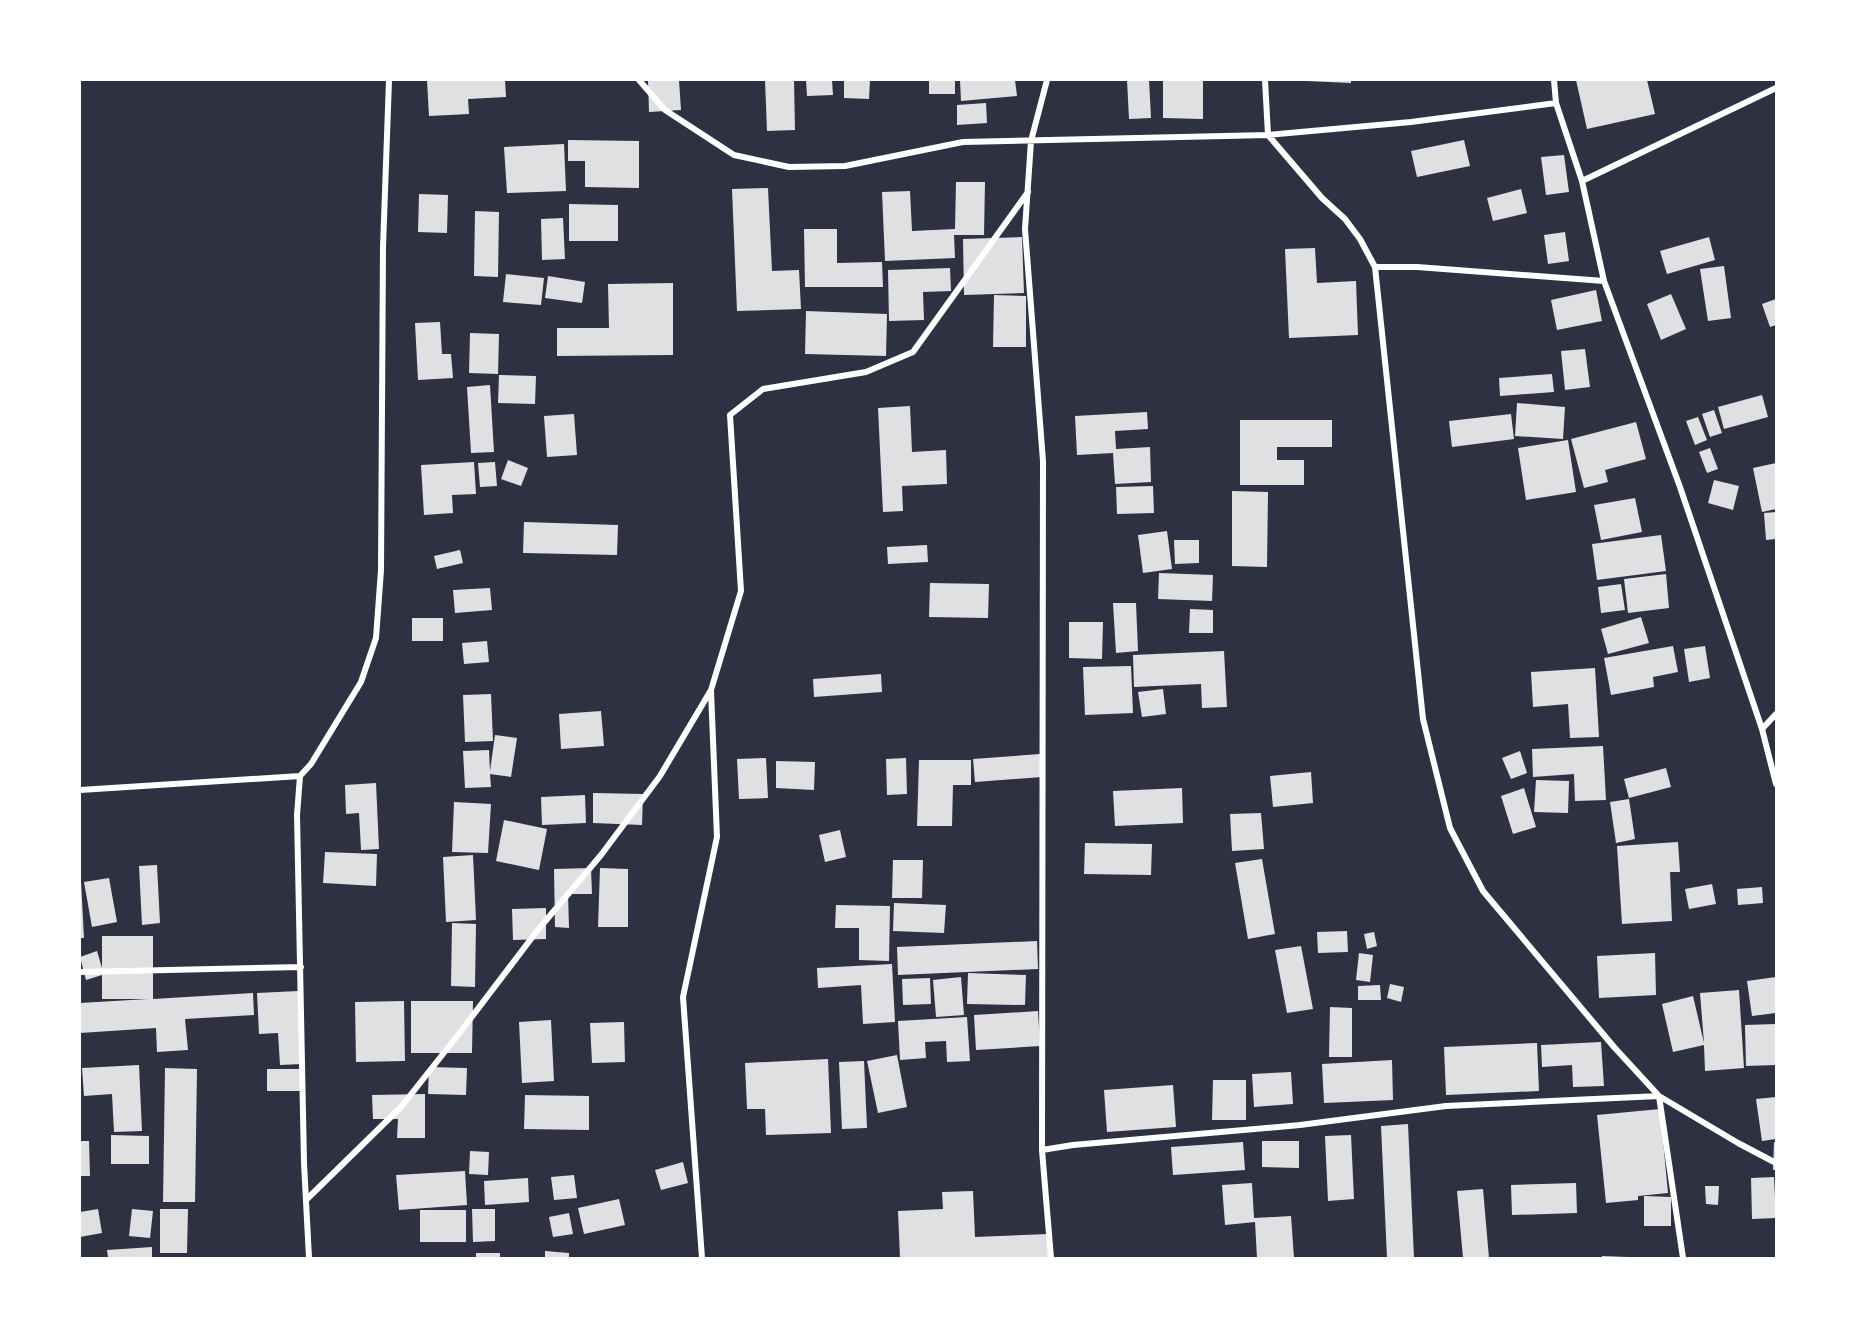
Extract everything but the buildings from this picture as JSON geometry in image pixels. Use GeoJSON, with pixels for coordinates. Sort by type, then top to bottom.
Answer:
{"type":"FeatureCollection","features":[{"type":"Feature","properties":{"kind":"street"},"geometry":{"type":"LineString","coordinates":[[309,1258],[297,815],[300,776],[311,764],[361,682],[376,638],[381,570],[383,247],[389,80]]}},
{"type":"Feature","properties":{"kind":"street"},"geometry":{"type":"LineString","coordinates":[[639,80],[665,110],[734,156],[789,166],[845,166],[963,142],[1268,135],[1411,122],[1557,103]]}},
{"type":"Feature","properties":{"kind":"street"},"geometry":{"type":"LineString","coordinates":[[1047,80],[1031,141],[1025,229],[1043,461],[1042,1150],[1051,1258]]}},
{"type":"Feature","properties":{"kind":"street"},"geometry":{"type":"LineString","coordinates":[[1265,80],[1268,135],[1322,198],[1345,219],[1360,239],[1374,267],[1424,719],[1450,828],[1483,891],[1614,1047],[1659,1096],[1776,1163]]}},
{"type":"Feature","properties":{"kind":"street"},"geometry":{"type":"LineString","coordinates":[[1554,80],[1557,103],[1582,181],[1604,281],[1680,487],[1762,729],[1776,784]]}},
{"type":"Feature","properties":{"kind":"street"},"geometry":{"type":"LineString","coordinates":[[1582,181],[1776,88]]}},
{"type":"Feature","properties":{"kind":"street"},"geometry":{"type":"LineString","coordinates":[[306,1200],[401,1107],[660,776],[711,690],[741,591],[730,415],[763,389],[866,372],[913,352],[1028,192]]}},
{"type":"Feature","properties":{"kind":"street"},"geometry":{"type":"LineString","coordinates":[[1374,267],[1417,267],[1604,281]]}},
{"type":"Feature","properties":{"kind":"street"},"geometry":{"type":"LineString","coordinates":[[702,1258],[683,997],[717,837],[711,690]]}},
{"type":"Feature","properties":{"kind":"street"},"geometry":{"type":"LineString","coordinates":[[1762,729],[1776,714]]}},
{"type":"Feature","properties":{"kind":"street"},"geometry":{"type":"LineString","coordinates":[[80,790],[300,776]]}},
{"type":"Feature","properties":{"kind":"street"},"geometry":{"type":"LineString","coordinates":[[80,972],[301,967]]}},
{"type":"Feature","properties":{"kind":"street"},"geometry":{"type":"LineString","coordinates":[[1042,1150],[1073,1145],[1300,1125],[1446,1106],[1659,1096]]}},
{"type":"Feature","properties":{"kind":"street"},"geometry":{"type":"LineString","coordinates":[[1659,1096],[1683,1258]]}}]}
